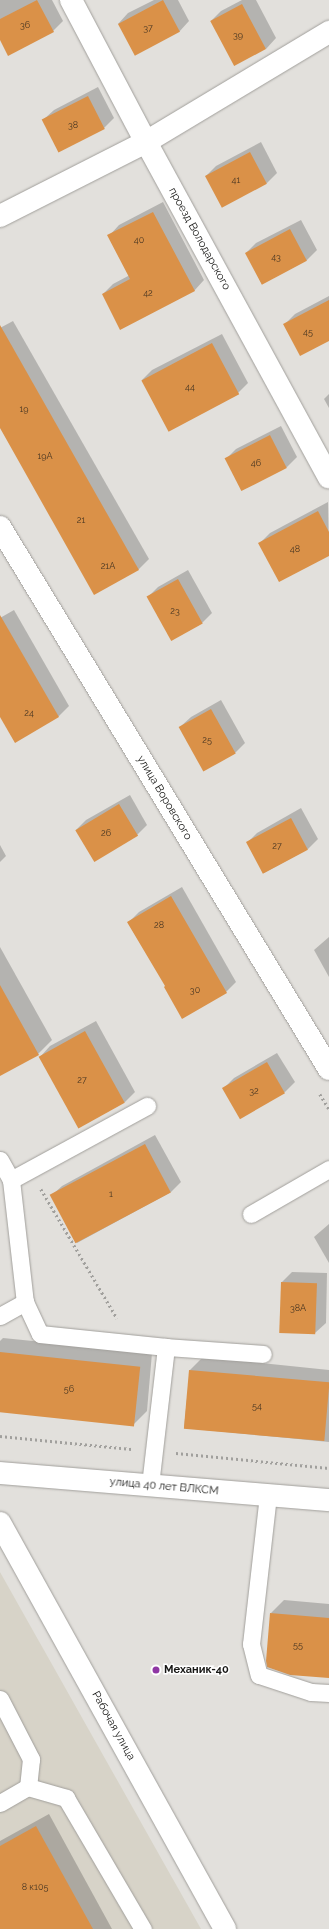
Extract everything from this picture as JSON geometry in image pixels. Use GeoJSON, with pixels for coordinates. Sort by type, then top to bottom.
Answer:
{"type":"FeatureCollection","features":[{"type":"Feature","properties":{"kind":"street","name":"проезд Володарского"},"geometry":{"type":"LineString","coordinates":[[71,0],[146,142],[329,476]]}},
{"type":"Feature","properties":{"kind":"street"},"geometry":{"type":"LineString","coordinates":[[0,216],[146,142],[329,32]]}},
{"type":"Feature","properties":{"kind":"street","name":"улица Воровского"},"geometry":{"type":"LineString","coordinates":[[0,527],[329,1069]]}},
{"type":"Feature","properties":{"kind":"street","name":"улица 40 лет ВЛКСМ"},"geometry":{"type":"LineString","coordinates":[[0,1473],[329,1500]]}},
{"type":"Feature","properties":{"kind":"street","name":"Рабочая улица"},"geometry":{"type":"LineString","coordinates":[[0,1524],[225,1929]]}},
{"type":"Feature","properties":{"kind":"lane"},"geometry":{"type":"LineString","coordinates":[[11,1180],[147,1106]]}},
{"type":"Feature","properties":{"kind":"lane"},"geometry":{"type":"LineString","coordinates":[[0,1160],[11,1180],[25,1302],[40,1334],[132,1344],[263,1354]]}},
{"type":"Feature","properties":{"kind":"lane"},"geometry":{"type":"LineString","coordinates":[[251,1214],[329,1169]]}},
{"type":"Feature","properties":{"kind":"lane"},"geometry":{"type":"LineString","coordinates":[[0,1316],[25,1302]]}},
{"type":"Feature","properties":{"kind":"lane"},"geometry":{"type":"LineString","coordinates":[[150,1485],[166,1347]]}},
{"type":"Feature","properties":{"kind":"lane"},"geometry":{"type":"LineString","coordinates":[[268,1495],[251,1644],[259,1675],[311,1692],[329,1693]]}},
{"type":"Feature","properties":{"kind":"lane"},"geometry":{"type":"LineString","coordinates":[[0,1699],[31,1759],[28,1787]]}},
{"type":"Feature","properties":{"kind":"lane"},"geometry":{"type":"LineString","coordinates":[[0,1803],[28,1787],[66,1798],[143,1929]]}},
{"type":"Feature","properties":{"kind":"path"},"geometry":{"type":"LineString","coordinates":[[30,1170],[132,1344]]}},
{"type":"Feature","properties":{"kind":"shaded area"},"geometry":{"type":"Polygon","coordinates":[[[0,1572],[201,1929],[0,1929],[0,1572]]]}},
{"type":"Feature","properties":{"kind":"building"},"geometry":{"type":"Polygon","coordinates":[[[37,0],[54,32],[8,56],[0,40],[0,19],[37,0]]]}},
{"type":"Feature","properties":{"kind":"building"},"geometry":{"type":"Polygon","coordinates":[[[163,0],[180,32],[135,56],[118,24],[163,0]]]}},
{"type":"Feature","properties":{"kind":"building"},"geometry":{"type":"Polygon","coordinates":[[[242,4],[266,49],[234,66],[210,21],[242,4]]]}},
{"type":"Feature","properties":{"kind":"building"},"geometry":{"type":"Polygon","coordinates":[[[88,96],[105,129],[58,153],[42,120],[88,96]]]}},
{"type":"Feature","properties":{"kind":"building"},"geometry":{"type":"Polygon","coordinates":[[[250,152],[267,184],[222,208],[205,176],[250,152]]]}},
{"type":"Feature","properties":{"kind":"building"},"geometry":{"type":"Polygon","coordinates":[[[153,212],[195,291],[120,330],[102,294],[130,279],[107,235],[153,212]]]}},
{"type":"Feature","properties":{"kind":"building"},"geometry":{"type":"Polygon","coordinates":[[[290,229],[307,261],[262,285],[245,253],[290,229]]]}},
{"type":"Feature","properties":{"kind":"building"},"geometry":{"type":"Polygon","coordinates":[[[329,300],[329,341],[300,356],[283,324],[329,300]]]}},
{"type":"Feature","properties":{"kind":"building"},"geometry":{"type":"Polygon","coordinates":[[[0,325],[139,570],[94,595],[0,428],[0,325]]]}},
{"type":"Feature","properties":{"kind":"building"},"geometry":{"type":"Polygon","coordinates":[[[212,343],[239,394],[169,432],[141,381],[212,343]]]}},
{"type":"Feature","properties":{"kind":"building"},"geometry":{"type":"Polygon","coordinates":[[[270,435],[287,468],[241,491],[225,458],[270,435]]]}},
{"type":"Feature","properties":{"kind":"building"},"geometry":{"type":"Polygon","coordinates":[[[318,511],[329,532],[329,556],[279,582],[258,543],[318,511]]]}},
{"type":"Feature","properties":{"kind":"building"},"geometry":{"type":"Polygon","coordinates":[[[178,579],[203,624],[171,641],[147,596],[178,579]]]}},
{"type":"Feature","properties":{"kind":"building"},"geometry":{"type":"Polygon","coordinates":[[[0,615],[59,717],[15,743],[0,717],[0,615]]]}},
{"type":"Feature","properties":{"kind":"building"},"geometry":{"type":"Polygon","coordinates":[[[211,709],[236,754],[203,772],[179,727],[211,709]]]}},
{"type":"Feature","properties":{"kind":"building"},"geometry":{"type":"Polygon","coordinates":[[[119,804],[138,836],[94,862],[75,830],[119,804]]]}},
{"type":"Feature","properties":{"kind":"building"},"geometry":{"type":"Polygon","coordinates":[[[291,818],[308,850],[263,874],[246,842],[291,818]]]}},
{"type":"Feature","properties":{"kind":"building"},"geometry":{"type":"Polygon","coordinates":[[[171,896],[227,993],[182,1019],[164,987],[165,986],[127,922],[171,896]]]}},
{"type":"Feature","properties":{"kind":"building"},"geometry":{"type":"Polygon","coordinates":[[[0,985],[39,1055],[0,1076],[0,985]]]}},
{"type":"Feature","properties":{"kind":"building"},"geometry":{"type":"Polygon","coordinates":[[[85,1031],[125,1103],[78,1128],[39,1057],[85,1031]]]}},
{"type":"Feature","properties":{"kind":"building"},"geometry":{"type":"Polygon","coordinates":[[[267,1062],[285,1093],[240,1119],[222,1088],[267,1062]]]}},
{"type":"Feature","properties":{"kind":"building"},"geometry":{"type":"Polygon","coordinates":[[[145,1144],[171,1193],[75,1243],[50,1195],[145,1144]]]}},
{"type":"Feature","properties":{"kind":"building"},"geometry":{"type":"Polygon","coordinates":[[[281,1282],[317,1283],[315,1334],[279,1333],[281,1282]]]}},
{"type":"Feature","properties":{"kind":"building"},"geometry":{"type":"Polygon","coordinates":[[[0,1352],[140,1367],[134,1426],[0,1412],[0,1352]]]}},
{"type":"Feature","properties":{"kind":"building"},"geometry":{"type":"Polygon","coordinates":[[[189,1370],[329,1382],[324,1441],[184,1429],[189,1370]]]}},
{"type":"Feature","properties":{"kind":"building"},"geometry":{"type":"Polygon","coordinates":[[[270,1613],[329,1618],[329,1678],[290,1675],[267,1667],[266,1661],[270,1613]]]}},
{"type":"Feature","properties":{"kind":"building"},"geometry":{"type":"Polygon","coordinates":[[[36,1826],[93,1929],[0,1929],[0,1846],[36,1826]]]}},
{"type":"Feature","properties":{"kind":"place","name":"Механик-40"},"geometry":{"type":"Point","coordinates":[156,1670]}}]}
